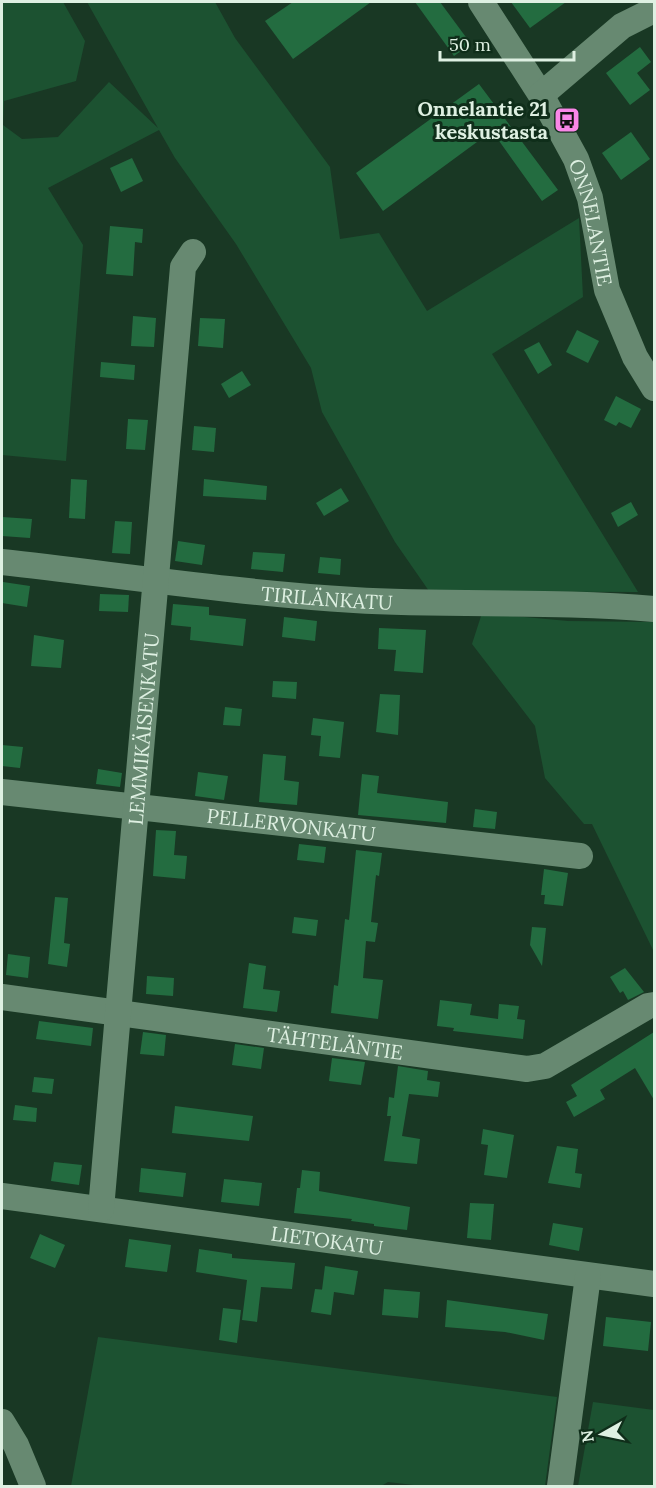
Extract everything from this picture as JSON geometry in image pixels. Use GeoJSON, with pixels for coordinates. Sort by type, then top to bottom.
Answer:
{"type":"FeatureCollection","features":[{"type":"Feature","properties":{"kind":"street","name":"ONNELANTIE"},"geometry":{"type":"LineString","coordinates":[[481,2],[541,94],[576,159],[590,198],[607,290],[635,357],[654,388]]}},
{"type":"Feature","properties":{"kind":"street"},"geometry":{"type":"LineString","coordinates":[[541,94],[622,26],[654,10]]}},
{"type":"Feature","properties":{"kind":"street","name":"LEMMIKÄISENKATU"},"geometry":{"type":"LineString","coordinates":[[101,1209],[183,267],[193,252]]}},
{"type":"Feature","properties":{"kind":"street","name":"TIRILÄNKATU"},"geometry":{"type":"LineString","coordinates":[[2,562],[352,600],[453,604],[600,604],[654,609]]}},
{"type":"Feature","properties":{"kind":"street","name":"PELLERVONKATU"},"geometry":{"type":"LineString","coordinates":[[2,792],[580,856]]}},
{"type":"Feature","properties":{"kind":"street","name":"TÄHTELÄNTIE"},"geometry":{"type":"LineString","coordinates":[[2,997],[118,1011],[527,1069],[545,1066],[648,1006],[654,1005]]}},
{"type":"Feature","properties":{"kind":"street","name":"LIETOKATU"},"geometry":{"type":"LineString","coordinates":[[2,1196],[654,1284]]}},
{"type":"Feature","properties":{"kind":"street"},"geometry":{"type":"LineString","coordinates":[[560,1486],[588,1276]]}},
{"type":"Feature","properties":{"kind":"street"},"geometry":{"type":"LineString","coordinates":[[2,1422],[16,1445],[33,1486]]}},
{"type":"Feature","properties":{"kind":"green space"},"geometry":{"type":"Polygon","coordinates":[[[2,2],[63,2],[85,41],[76,81],[4,101],[3,125],[22,139],[58,137],[109,82],[158,128],[87,2],[215,2],[235,38],[330,167],[340,239],[379,233],[427,311],[579,218],[583,297],[492,354],[638,592],[429,591],[395,542],[322,412],[311,368],[236,244],[175,158],[159,130],[48,188],[83,245],[66,461],[2,455],[2,2]]]}},
{"type":"Feature","properties":{"kind":"green space"},"geometry":{"type":"Polygon","coordinates":[[[482,613],[568,621],[654,622],[654,952],[592,824],[584,824],[545,778],[535,726],[472,644],[482,613]]]}},
{"type":"Feature","properties":{"kind":"green space"},"geometry":{"type":"Polygon","coordinates":[[[98,1337],[557,1397],[545,1486],[422,1486],[388,1482],[381,1486],[71,1486],[98,1337]]]}},
{"type":"Feature","properties":{"kind":"green space"},"geometry":{"type":"Polygon","coordinates":[[[593,1402],[654,1410],[654,1486],[578,1486],[593,1402]]]}},
{"type":"Feature","properties":{"kind":"building"},"geometry":{"type":"Polygon","coordinates":[[[293,2],[371,2],[293,59],[265,21],[293,2]]]}},
{"type":"Feature","properties":{"kind":"building"},"geometry":{"type":"Polygon","coordinates":[[[415,2],[440,2],[471,44],[454,56],[415,2]]]}},
{"type":"Feature","properties":{"kind":"building"},"geometry":{"type":"Polygon","coordinates":[[[511,2],[566,2],[530,28],[511,2]]]}},
{"type":"Feature","properties":{"kind":"building"},"geometry":{"type":"Polygon","coordinates":[[[640,47],[651,62],[637,73],[650,90],[630,105],[606,73],[640,47]]]}},
{"type":"Feature","properties":{"kind":"building"},"geometry":{"type":"Polygon","coordinates":[[[479,84],[558,190],[542,201],[492,131],[383,211],[356,173],[479,84]]]}},
{"type":"Feature","properties":{"kind":"building"},"geometry":{"type":"Polygon","coordinates":[[[631,132],[650,159],[621,180],[602,153],[631,132]]]}},
{"type":"Feature","properties":{"kind":"building"},"geometry":{"type":"Polygon","coordinates":[[[132,158],[143,181],[121,192],[110,168],[132,158]]]}},
{"type":"Feature","properties":{"kind":"building"},"geometry":{"type":"Polygon","coordinates":[[[110,226],[143,229],[142,243],[135,242],[133,276],[106,274],[110,226]]]}},
{"type":"Feature","properties":{"kind":"building"},"geometry":{"type":"Polygon","coordinates":[[[133,316],[156,318],[154,347],[131,346],[133,316]]]}},
{"type":"Feature","properties":{"kind":"building"},"geometry":{"type":"Polygon","coordinates":[[[200,318],[225,319],[223,348],[198,346],[200,318]]]}},
{"type":"Feature","properties":{"kind":"building"},"geometry":{"type":"Polygon","coordinates":[[[577,330],[599,341],[588,363],[566,352],[577,330]]]}},
{"type":"Feature","properties":{"kind":"building"},"geometry":{"type":"Polygon","coordinates":[[[539,342],[552,365],[538,374],[524,350],[539,342]]]}},
{"type":"Feature","properties":{"kind":"building"},"geometry":{"type":"Polygon","coordinates":[[[101,362],[135,365],[134,380],[100,377],[101,362]]]}},
{"type":"Feature","properties":{"kind":"building"},"geometry":{"type":"Polygon","coordinates":[[[242,371],[251,385],[229,398],[221,384],[242,371]]]}},
{"type":"Feature","properties":{"kind":"building"},"geometry":{"type":"Polygon","coordinates":[[[616,396],[641,409],[631,428],[619,422],[616,426],[604,420],[616,396]]]}},
{"type":"Feature","properties":{"kind":"building"},"geometry":{"type":"Polygon","coordinates":[[[128,419],[148,420],[145,450],[126,449],[128,419]]]}},
{"type":"Feature","properties":{"kind":"building"},"geometry":{"type":"Polygon","coordinates":[[[194,426],[216,428],[214,452],[192,450],[194,426]]]}},
{"type":"Feature","properties":{"kind":"building"},"geometry":{"type":"Polygon","coordinates":[[[71,479],[87,480],[85,519],[69,518],[71,479]]]}},
{"type":"Feature","properties":{"kind":"building"},"geometry":{"type":"Polygon","coordinates":[[[204,479],[267,486],[266,500],[203,496],[204,479]]]}},
{"type":"Feature","properties":{"kind":"building"},"geometry":{"type":"Polygon","coordinates":[[[341,488],[349,501],[324,516],[316,503],[341,488]]]}},
{"type":"Feature","properties":{"kind":"building"},"geometry":{"type":"Polygon","coordinates":[[[631,502],[638,515],[618,527],[611,513],[631,502]]]}},
{"type":"Feature","properties":{"kind":"building"},"geometry":{"type":"Polygon","coordinates":[[[2,517],[32,519],[30,538],[2,536],[2,517]]]}},
{"type":"Feature","properties":{"kind":"building"},"geometry":{"type":"Polygon","coordinates":[[[115,521],[132,522],[130,554],[112,553],[115,521]]]}},
{"type":"Feature","properties":{"kind":"building"},"geometry":{"type":"Polygon","coordinates":[[[178,541],[205,545],[202,565],[175,561],[178,541]]]}},
{"type":"Feature","properties":{"kind":"building"},"geometry":{"type":"Polygon","coordinates":[[[253,552],[285,554],[283,572],[251,569],[253,552]]]}},
{"type":"Feature","properties":{"kind":"building"},"geometry":{"type":"Polygon","coordinates":[[[320,557],[341,559],[340,575],[318,573],[320,557]]]}},
{"type":"Feature","properties":{"kind":"building"},"geometry":{"type":"Polygon","coordinates":[[[3,582],[30,586],[27,607],[2,603],[3,582]]]}},
{"type":"Feature","properties":{"kind":"building"},"geometry":{"type":"Polygon","coordinates":[[[100,594],[129,595],[128,612],[99,611],[100,594]]]}},
{"type":"Feature","properties":{"kind":"building"},"geometry":{"type":"Polygon","coordinates":[[[173,604],[209,607],[209,615],[246,619],[243,646],[190,640],[191,627],[171,625],[173,604]]]}},
{"type":"Feature","properties":{"kind":"building"},"geometry":{"type":"Polygon","coordinates":[[[284,617],[317,621],[315,641],[282,637],[284,617]]]}},
{"type":"Feature","properties":{"kind":"building"},"geometry":{"type":"Polygon","coordinates":[[[379,628],[426,630],[423,673],[394,671],[396,650],[378,649],[379,628]]]}},
{"type":"Feature","properties":{"kind":"building"},"geometry":{"type":"Polygon","coordinates":[[[34,635],[64,640],[61,668],[31,666],[34,635]]]}},
{"type":"Feature","properties":{"kind":"building"},"geometry":{"type":"Polygon","coordinates":[[[273,681],[297,682],[296,699],[272,697],[273,681]]]}},
{"type":"Feature","properties":{"kind":"building"},"geometry":{"type":"Polygon","coordinates":[[[380,694],[400,695],[398,735],[376,732],[380,694]]]}},
{"type":"Feature","properties":{"kind":"building"},"geometry":{"type":"Polygon","coordinates":[[[225,707],[242,709],[240,726],[223,725],[225,707]]]}},
{"type":"Feature","properties":{"kind":"building"},"geometry":{"type":"Polygon","coordinates":[[[313,718],[344,722],[340,758],[319,756],[321,736],[311,735],[313,718]]]}},
{"type":"Feature","properties":{"kind":"building"},"geometry":{"type":"Polygon","coordinates":[[[2,745],[23,747],[20,768],[2,766],[2,745]]]}},
{"type":"Feature","properties":{"kind":"building"},"geometry":{"type":"Polygon","coordinates":[[[263,754],[286,756],[284,780],[299,782],[297,805],[259,802],[263,754]]]}},
{"type":"Feature","properties":{"kind":"building"},"geometry":{"type":"Polygon","coordinates":[[[98,769],[122,773],[120,787],[96,784],[98,769]]]}},
{"type":"Feature","properties":{"kind":"building"},"geometry":{"type":"Polygon","coordinates":[[[198,772],[228,776],[224,800],[195,796],[198,772]]]}},
{"type":"Feature","properties":{"kind":"building"},"geometry":{"type":"Polygon","coordinates":[[[362,774],[379,776],[377,793],[448,802],[446,823],[358,815],[362,774]]]}},
{"type":"Feature","properties":{"kind":"building"},"geometry":{"type":"Polygon","coordinates":[[[475,809],[497,812],[495,829],[473,827],[475,809]]]}},
{"type":"Feature","properties":{"kind":"building"},"geometry":{"type":"Polygon","coordinates":[[[156,830],[176,831],[174,855],[187,856],[185,879],[153,876],[156,830]]]}},
{"type":"Feature","properties":{"kind":"building"},"geometry":{"type":"Polygon","coordinates":[[[299,844],[326,847],[324,863],[297,860],[299,844]]]}},
{"type":"Feature","properties":{"kind":"building"},"geometry":{"type":"Polygon","coordinates":[[[356,850],[382,853],[379,876],[376,875],[371,922],[378,923],[375,942],[366,941],[363,978],[383,980],[378,1019],[331,1013],[334,985],[338,986],[345,919],[349,920],[356,850]]]}},
{"type":"Feature","properties":{"kind":"building"},"geometry":{"type":"Polygon","coordinates":[[[544,869],[568,873],[563,906],[544,904],[545,895],[541,895],[544,869]]]}},
{"type":"Feature","properties":{"kind":"building"},"geometry":{"type":"Polygon","coordinates":[[[55,897],[68,898],[64,943],[70,944],[67,967],[48,964],[55,897]]]}},
{"type":"Feature","properties":{"kind":"building"},"geometry":{"type":"Polygon","coordinates":[[[294,917],[318,920],[316,936],[292,933],[294,917]]]}},
{"type":"Feature","properties":{"kind":"building"},"geometry":{"type":"Polygon","coordinates":[[[532,927],[546,928],[542,966],[530,945],[532,927]]]}},
{"type":"Feature","properties":{"kind":"building"},"geometry":{"type":"Polygon","coordinates":[[[8,954],[30,957],[28,978],[6,975],[8,954]]]}},
{"type":"Feature","properties":{"kind":"building"},"geometry":{"type":"Polygon","coordinates":[[[249,963],[266,966],[263,989],[280,991],[277,1012],[243,1008],[249,963]]]}},
{"type":"Feature","properties":{"kind":"building"},"geometry":{"type":"Polygon","coordinates":[[[625,968],[644,992],[628,1000],[623,991],[620,993],[610,977],[625,968]]]}},
{"type":"Feature","properties":{"kind":"building"},"geometry":{"type":"Polygon","coordinates":[[[147,976],[174,978],[173,996],[146,994],[147,976]]]}},
{"type":"Feature","properties":{"kind":"building"},"geometry":{"type":"Polygon","coordinates":[[[440,1000],[472,1004],[470,1015],[498,1019],[499,1004],[519,1006],[517,1019],[525,1020],[523,1039],[453,1031],[454,1028],[437,1026],[440,1000]]]}},
{"type":"Feature","properties":{"kind":"building"},"geometry":{"type":"Polygon","coordinates":[[[39,1021],[93,1028],[91,1046],[36,1039],[39,1021]]]}},
{"type":"Feature","properties":{"kind":"building"},"geometry":{"type":"Polygon","coordinates":[[[143,1032],[166,1035],[164,1056],[140,1054],[143,1032]]]}},
{"type":"Feature","properties":{"kind":"building"},"geometry":{"type":"Polygon","coordinates":[[[654,1032],[654,1100],[635,1068],[600,1090],[605,1099],[574,1117],[566,1102],[577,1096],[571,1085],[654,1032]]]}},
{"type":"Feature","properties":{"kind":"building"},"geometry":{"type":"Polygon","coordinates":[[[235,1044],[264,1048],[261,1069],[232,1065],[235,1044]]]}},
{"type":"Feature","properties":{"kind":"building"},"geometry":{"type":"Polygon","coordinates":[[[332,1058],[365,1062],[361,1085],[329,1081],[332,1058]]]}},
{"type":"Feature","properties":{"kind":"building"},"geometry":{"type":"Polygon","coordinates":[[[398,1066],[428,1071],[427,1080],[440,1082],[438,1097],[409,1094],[402,1136],[420,1139],[417,1164],[384,1161],[391,1116],[387,1116],[389,1097],[394,1098],[398,1066]]]}},
{"type":"Feature","properties":{"kind":"building"},"geometry":{"type":"Polygon","coordinates":[[[34,1077],[54,1079],[52,1094],[32,1092],[34,1077]]]}},
{"type":"Feature","properties":{"kind":"building"},"geometry":{"type":"Polygon","coordinates":[[[15,1105],[37,1108],[36,1122],[13,1120],[15,1105]]]}},
{"type":"Feature","properties":{"kind":"building"},"geometry":{"type":"Polygon","coordinates":[[[175,1106],[253,1116],[249,1141],[172,1133],[175,1106]]]}},
{"type":"Feature","properties":{"kind":"building"},"geometry":{"type":"Polygon","coordinates":[[[483,1129],[514,1135],[507,1178],[484,1175],[488,1145],[481,1144],[483,1129]]]}},
{"type":"Feature","properties":{"kind":"building"},"geometry":{"type":"Polygon","coordinates":[[[557,1146],[578,1149],[575,1173],[582,1174],[580,1188],[548,1183],[557,1146]]]}},
{"type":"Feature","properties":{"kind":"building"},"geometry":{"type":"Polygon","coordinates":[[[54,1162],[82,1165],[79,1185],[51,1181],[54,1162]]]}},
{"type":"Feature","properties":{"kind":"building"},"geometry":{"type":"Polygon","coordinates":[[[141,1168],[186,1173],[183,1197],[139,1192],[141,1168]]]}},
{"type":"Feature","properties":{"kind":"building"},"geometry":{"type":"Polygon","coordinates":[[[302,1170],[320,1172],[319,1191],[410,1207],[407,1230],[374,1226],[374,1224],[351,1221],[352,1219],[294,1213],[302,1170]]]}},
{"type":"Feature","properties":{"kind":"building"},"geometry":{"type":"Polygon","coordinates":[[[224,1179],[262,1183],[259,1206],[221,1202],[224,1179]]]}},
{"type":"Feature","properties":{"kind":"building"},"geometry":{"type":"Polygon","coordinates":[[[470,1203],[494,1204],[491,1240],[467,1238],[470,1203]]]}},
{"type":"Feature","properties":{"kind":"building"},"geometry":{"type":"Polygon","coordinates":[[[553,1223],[583,1228],[579,1251],[549,1245],[553,1223]]]}},
{"type":"Feature","properties":{"kind":"building"},"geometry":{"type":"Polygon","coordinates":[[[40,1234],[65,1245],[55,1268],[30,1258],[40,1234]]]}},
{"type":"Feature","properties":{"kind":"building"},"geometry":{"type":"Polygon","coordinates":[[[129,1239],[171,1245],[167,1272],[125,1267],[129,1239]]]}},
{"type":"Feature","properties":{"kind":"building"},"geometry":{"type":"Polygon","coordinates":[[[199,1249],[232,1254],[232,1258],[295,1263],[292,1289],[261,1287],[257,1322],[242,1320],[247,1280],[196,1272],[199,1249]]]}},
{"type":"Feature","properties":{"kind":"building"},"geometry":{"type":"Polygon","coordinates":[[[325,1266],[358,1271],[354,1295],[334,1292],[331,1315],[311,1312],[315,1289],[322,1290],[325,1266]]]}},
{"type":"Feature","properties":{"kind":"building"},"geometry":{"type":"Polygon","coordinates":[[[384,1289],[420,1292],[418,1318],[382,1315],[384,1289]]]}},
{"type":"Feature","properties":{"kind":"building"},"geometry":{"type":"Polygon","coordinates":[[[447,1300],[548,1314],[544,1340],[505,1332],[445,1327],[447,1300]]]}},
{"type":"Feature","properties":{"kind":"building"},"geometry":{"type":"Polygon","coordinates":[[[223,1308],[241,1310],[237,1343],[219,1340],[223,1308]]]}},
{"type":"Feature","properties":{"kind":"building"},"geometry":{"type":"Polygon","coordinates":[[[606,1317],[651,1322],[648,1351],[603,1346],[606,1317]]]}},
{"type":"Feature","properties":{"kind":"place","name":"Onnelantie 21 keskustasta"},"geometry":{"type":"Point","coordinates":[567,120]}}]}
